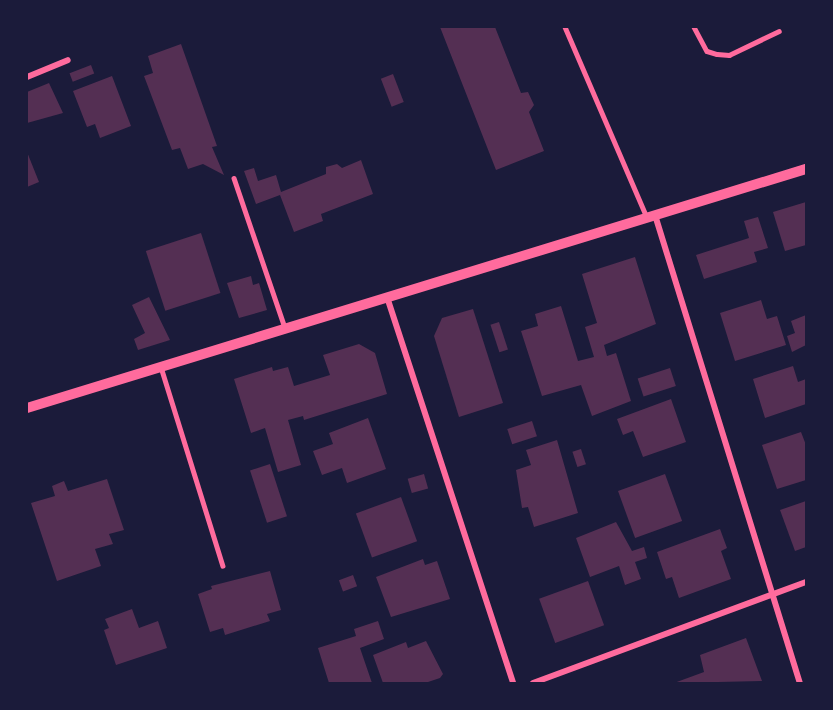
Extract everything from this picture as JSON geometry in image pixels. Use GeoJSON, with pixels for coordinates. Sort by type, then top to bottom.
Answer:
{"type":"FeatureCollection","features":[{"type":"Feature","properties":{"kind":"street"},"geometry":{"type":"LineString","coordinates":[[27,77],[68,60]]}},
{"type":"Feature","properties":{"kind":"street"},"geometry":{"type":"LineString","coordinates":[[27,408],[806,169]]}},
{"type":"Feature","properties":{"kind":"street"},"geometry":{"type":"LineString","coordinates":[[651,216],[800,683]]}},
{"type":"Feature","properties":{"kind":"street"},"geometry":{"type":"LineString","coordinates":[[387,297],[513,683]]}},
{"type":"Feature","properties":{"kind":"street"},"geometry":{"type":"LineString","coordinates":[[533,683],[806,582]]}},
{"type":"Feature","properties":{"kind":"lane"},"geometry":{"type":"LineString","coordinates":[[566,27],[651,216]]}},
{"type":"Feature","properties":{"kind":"lane"},"geometry":{"type":"LineString","coordinates":[[694,27],[707,51],[729,54],[779,31]]}},
{"type":"Feature","properties":{"kind":"lane"},"geometry":{"type":"LineString","coordinates":[[234,178],[285,328]]}},
{"type":"Feature","properties":{"kind":"lane"},"geometry":{"type":"LineString","coordinates":[[161,367],[223,566]]}},
{"type":"Feature","properties":{"kind":"building"},"geometry":{"type":"Polygon","coordinates":[[[440,27],[495,27],[521,93],[528,92],[534,105],[529,112],[544,151],[496,170],[440,27]]]}},
{"type":"Feature","properties":{"kind":"building"},"geometry":{"type":"Polygon","coordinates":[[[181,44],[217,146],[212,147],[224,175],[203,164],[188,169],[180,148],[172,150],[144,76],[153,73],[148,56],[181,44]]]}},
{"type":"Feature","properties":{"kind":"building"},"geometry":{"type":"Polygon","coordinates":[[[91,65],[94,73],[73,82],[70,73],[91,65]]]}},
{"type":"Feature","properties":{"kind":"building"},"geometry":{"type":"Polygon","coordinates":[[[393,74],[404,102],[392,107],[381,79],[393,74]]]}},
{"type":"Feature","properties":{"kind":"building"},"geometry":{"type":"Polygon","coordinates":[[[112,76],[131,126],[100,138],[95,124],[87,127],[73,91],[112,76]]]}},
{"type":"Feature","properties":{"kind":"building"},"geometry":{"type":"Polygon","coordinates":[[[49,83],[63,113],[27,123],[27,92],[49,83]]]}},
{"type":"Feature","properties":{"kind":"building"},"geometry":{"type":"Polygon","coordinates":[[[27,152],[39,182],[27,187],[27,152]]]}},
{"type":"Feature","properties":{"kind":"building"},"geometry":{"type":"Polygon","coordinates":[[[361,160],[373,194],[321,214],[323,221],[294,232],[280,195],[256,204],[244,171],[254,168],[258,181],[276,175],[281,192],[326,174],[326,167],[337,164],[342,168],[361,160]]]}},
{"type":"Feature","properties":{"kind":"building"},"geometry":{"type":"Polygon","coordinates":[[[806,202],[806,245],[785,251],[773,212],[806,202]]]}},
{"type":"Feature","properties":{"kind":"building"},"geometry":{"type":"Polygon","coordinates":[[[758,217],[768,248],[754,252],[757,262],[704,279],[696,255],[749,238],[744,221],[758,217]]]}},
{"type":"Feature","properties":{"kind":"building"},"geometry":{"type":"Polygon","coordinates":[[[201,233],[220,293],[165,311],[146,251],[201,233]]]}},
{"type":"Feature","properties":{"kind":"building"},"geometry":{"type":"Polygon","coordinates":[[[635,257],[656,324],[604,345],[607,356],[616,353],[631,401],[592,416],[581,385],[542,396],[521,331],[538,326],[535,314],[561,306],[578,361],[594,357],[585,327],[597,323],[582,274],[635,257]]]}},
{"type":"Feature","properties":{"kind":"building"},"geometry":{"type":"Polygon","coordinates":[[[251,276],[253,285],[259,283],[267,310],[239,318],[227,283],[251,276]]]}},
{"type":"Feature","properties":{"kind":"building"},"geometry":{"type":"Polygon","coordinates":[[[149,297],[170,340],[138,350],[134,339],[145,333],[132,305],[149,297]]]}},
{"type":"Feature","properties":{"kind":"building"},"geometry":{"type":"Polygon","coordinates":[[[761,300],[767,319],[777,316],[786,345],[735,361],[720,313],[761,300]]]}},
{"type":"Feature","properties":{"kind":"building"},"geometry":{"type":"Polygon","coordinates":[[[473,309],[503,403],[459,417],[434,336],[442,318],[473,309]]]}},
{"type":"Feature","properties":{"kind":"building"},"geometry":{"type":"Polygon","coordinates":[[[806,315],[806,345],[792,352],[787,336],[795,333],[791,321],[806,315]]]}},
{"type":"Feature","properties":{"kind":"building"},"geometry":{"type":"Polygon","coordinates":[[[499,322],[508,350],[499,352],[490,325],[499,322]]]}},
{"type":"Feature","properties":{"kind":"building"},"geometry":{"type":"Polygon","coordinates":[[[359,344],[375,353],[387,394],[304,420],[303,416],[288,420],[301,465],[278,472],[265,428],[251,433],[234,379],[272,367],[273,371],[288,367],[294,386],[330,375],[323,355],[359,344]]]}},
{"type":"Feature","properties":{"kind":"building"},"geometry":{"type":"Polygon","coordinates":[[[793,366],[798,382],[806,379],[806,404],[765,418],[753,379],[793,366]]]}},
{"type":"Feature","properties":{"kind":"building"},"geometry":{"type":"Polygon","coordinates":[[[670,368],[676,386],[644,397],[638,379],[670,368]]]}},
{"type":"Feature","properties":{"kind":"building"},"geometry":{"type":"Polygon","coordinates":[[[671,399],[686,442],[643,457],[633,431],[623,435],[617,419],[671,399]]]}},
{"type":"Feature","properties":{"kind":"building"},"geometry":{"type":"Polygon","coordinates":[[[368,418],[386,469],[347,483],[342,468],[322,475],[313,451],[333,444],[329,433],[368,418]]]}},
{"type":"Feature","properties":{"kind":"building"},"geometry":{"type":"Polygon","coordinates":[[[532,421],[537,436],[512,444],[507,429],[532,421]]]}},
{"type":"Feature","properties":{"kind":"building"},"geometry":{"type":"Polygon","coordinates":[[[801,432],[806,445],[806,480],[777,489],[762,445],[801,432]]]}},
{"type":"Feature","properties":{"kind":"building"},"geometry":{"type":"Polygon","coordinates":[[[557,440],[578,513],[534,527],[528,507],[522,508],[516,470],[531,465],[526,450],[557,440]]]}},
{"type":"Feature","properties":{"kind":"building"},"geometry":{"type":"Polygon","coordinates":[[[581,449],[586,464],[577,467],[572,452],[581,449]]]}},
{"type":"Feature","properties":{"kind":"building"},"geometry":{"type":"Polygon","coordinates":[[[270,464],[287,516],[267,523],[250,470],[270,464]]]}},
{"type":"Feature","properties":{"kind":"building"},"geometry":{"type":"Polygon","coordinates":[[[424,474],[428,488],[412,493],[408,479],[424,474]]]}},
{"type":"Feature","properties":{"kind":"building"},"geometry":{"type":"Polygon","coordinates":[[[665,474],[682,521],[635,538],[618,491],[665,474]]]}},
{"type":"Feature","properties":{"kind":"building"},"geometry":{"type":"Polygon","coordinates":[[[107,479],[124,530],[109,534],[113,544],[95,549],[101,566],[57,581],[31,503],[55,496],[52,486],[64,481],[68,491],[107,479]]]}},
{"type":"Feature","properties":{"kind":"building"},"geometry":{"type":"Polygon","coordinates":[[[401,497],[417,541],[372,558],[356,513],[401,497]]]}},
{"type":"Feature","properties":{"kind":"building"},"geometry":{"type":"Polygon","coordinates":[[[806,501],[806,547],[795,551],[780,510],[806,501]]]}},
{"type":"Feature","properties":{"kind":"building"},"geometry":{"type":"Polygon","coordinates":[[[616,522],[632,551],[644,547],[647,558],[635,562],[641,579],[625,585],[619,566],[590,577],[576,538],[616,522]]]}},
{"type":"Feature","properties":{"kind":"building"},"geometry":{"type":"Polygon","coordinates":[[[720,529],[727,548],[721,551],[731,579],[679,598],[672,577],[666,579],[657,552],[720,529]]]}},
{"type":"Feature","properties":{"kind":"building"},"geometry":{"type":"Polygon","coordinates":[[[423,559],[425,565],[437,561],[450,599],[391,617],[376,577],[423,559]]]}},
{"type":"Feature","properties":{"kind":"building"},"geometry":{"type":"Polygon","coordinates":[[[270,571],[281,610],[267,614],[270,621],[225,635],[223,628],[210,632],[198,594],[212,589],[211,586],[270,571]]]}},
{"type":"Feature","properties":{"kind":"building"},"geometry":{"type":"Polygon","coordinates":[[[353,575],[357,586],[343,591],[339,580],[353,575]]]}},
{"type":"Feature","properties":{"kind":"building"},"geometry":{"type":"Polygon","coordinates":[[[588,581],[604,625],[555,643],[539,599],[588,581]]]}},
{"type":"Feature","properties":{"kind":"building"},"geometry":{"type":"Polygon","coordinates":[[[132,609],[139,628],[158,621],[167,648],[116,665],[104,630],[109,628],[105,619],[132,609]]]}},
{"type":"Feature","properties":{"kind":"building"},"geometry":{"type":"Polygon","coordinates":[[[378,621],[384,639],[360,648],[372,683],[329,683],[318,648],[356,636],[354,629],[378,621]]]}},
{"type":"Feature","properties":{"kind":"building"},"geometry":{"type":"Polygon","coordinates":[[[746,638],[762,681],[674,683],[704,672],[700,655],[746,638]]]}},
{"type":"Feature","properties":{"kind":"building"},"geometry":{"type":"Polygon","coordinates":[[[426,641],[443,674],[440,678],[425,683],[383,683],[373,655],[406,642],[408,648],[426,641]]]}}]}
